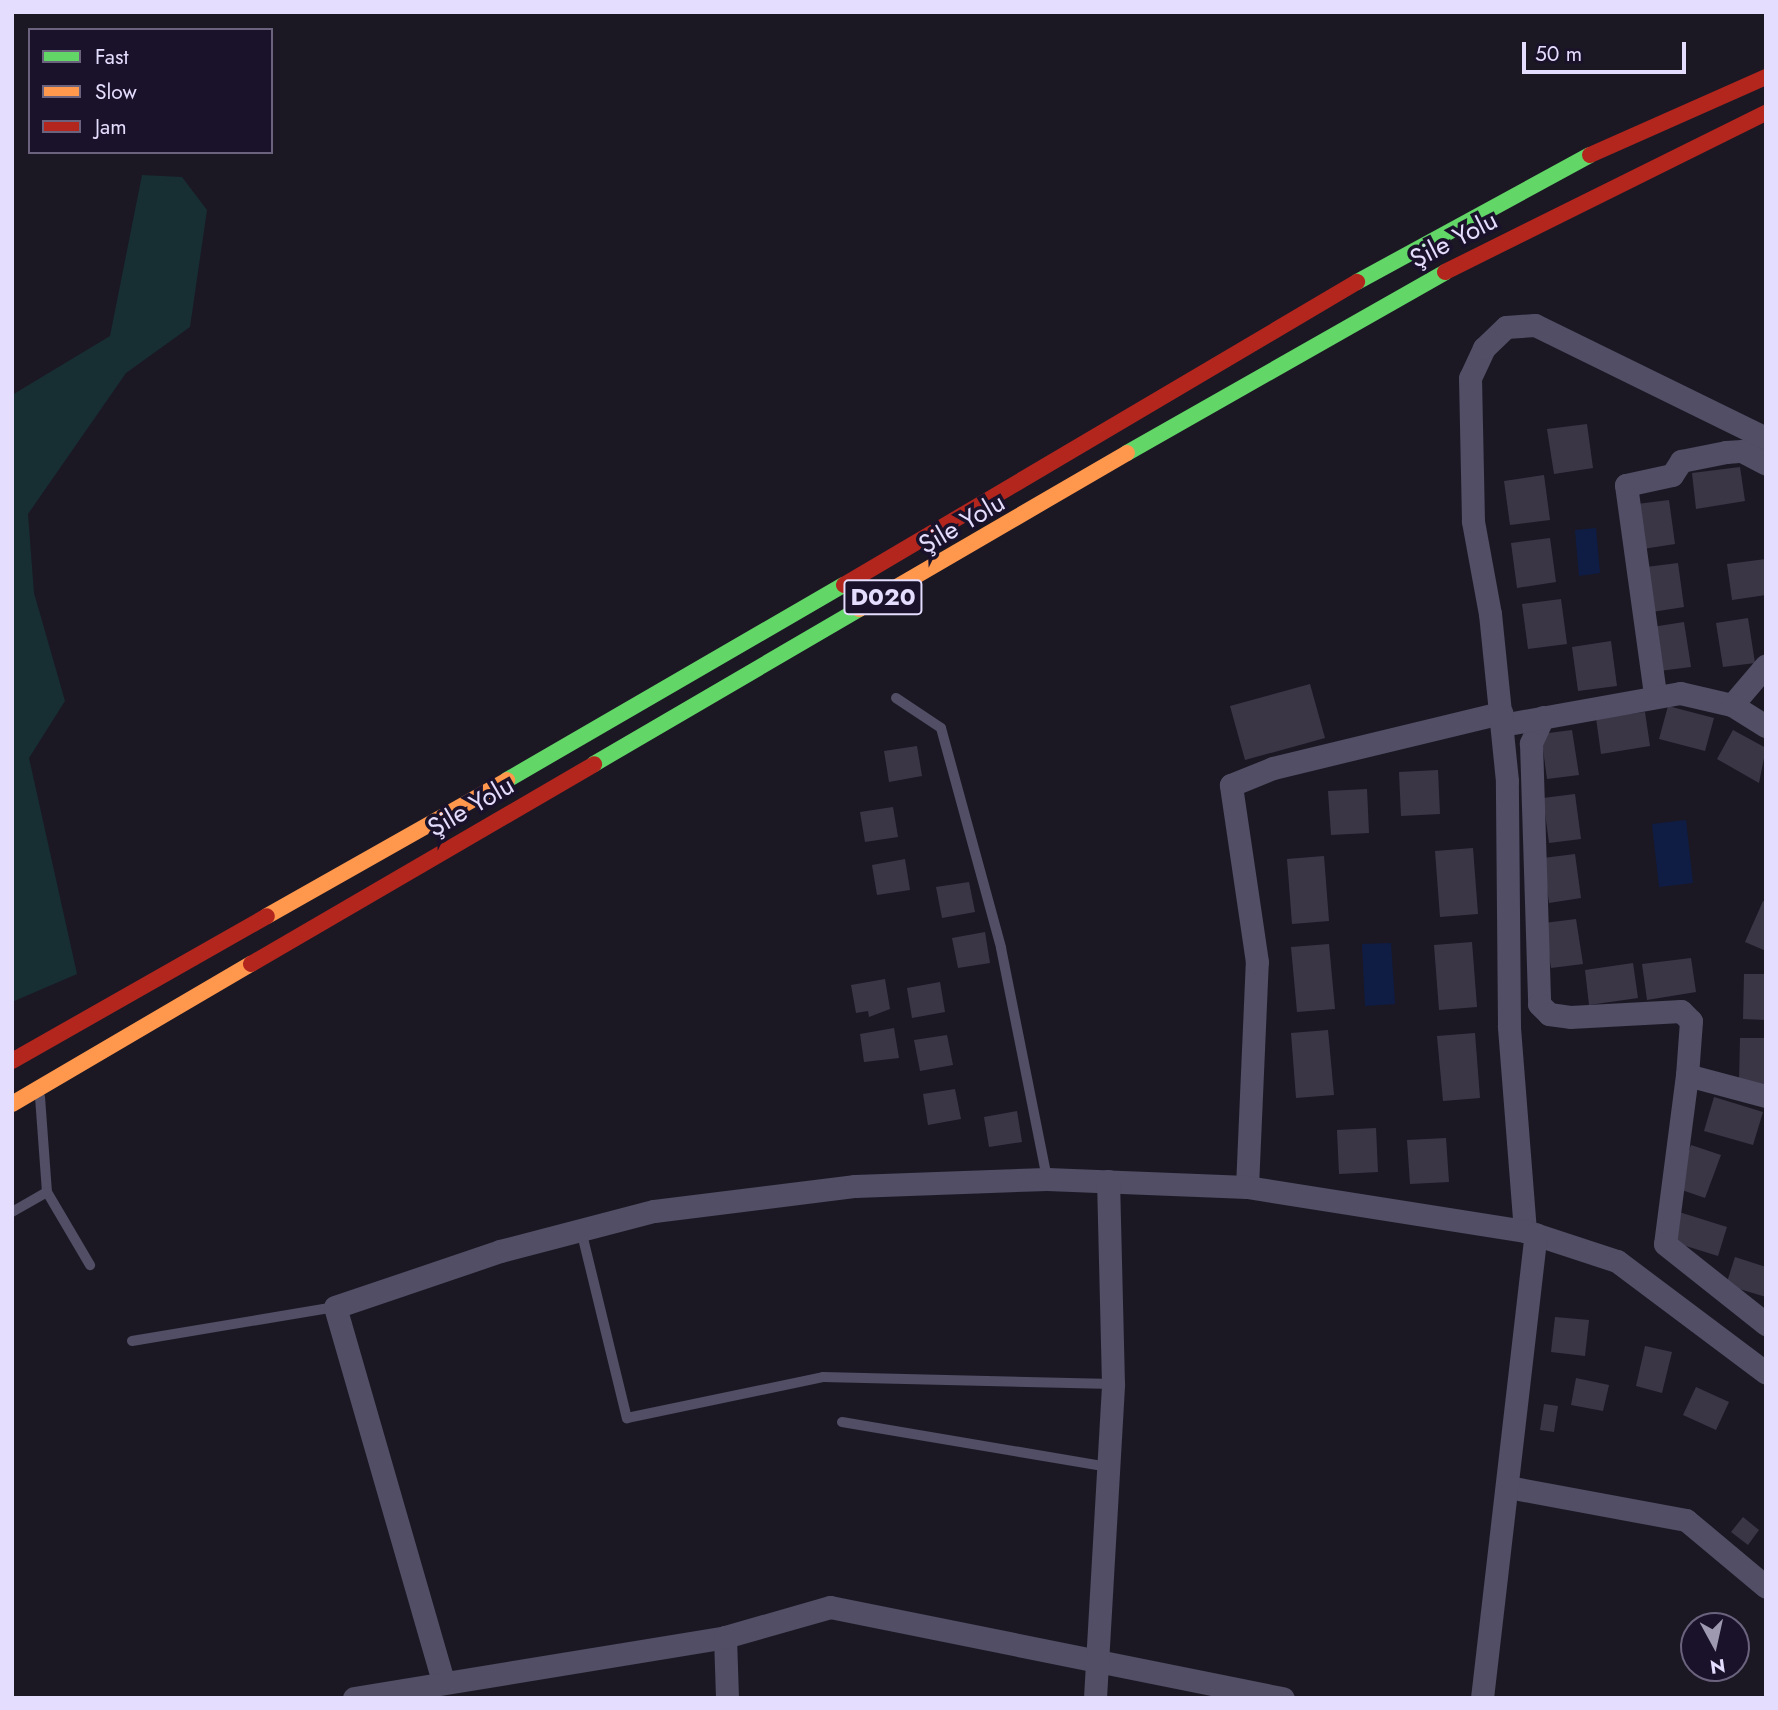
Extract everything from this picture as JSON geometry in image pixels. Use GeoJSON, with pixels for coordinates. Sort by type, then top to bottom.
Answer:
{"type":"FeatureCollection","features":[{"type":"Feature","properties":{"kind":"highway","name":"Şile Yolu"},"geometry":{"type":"LineString","coordinates":[[12,1061],[728,653],[1424,242],[1573,162],[1766,78]]}},
{"type":"Feature","properties":{"kind":"highway","name":"Şile Yolu"},"geometry":{"type":"LineString","coordinates":[[12,1104],[1389,300],[1766,113]]}},
{"type":"Feature","properties":{"kind":"street"},"geometry":{"type":"LineString","coordinates":[[1482,1698],[1508,1487],[1531,1233],[1509,1026],[1501,719],[1473,522],[1470,378],[1484,348],[1506,327],[1535,325],[1766,438]]}},
{"type":"Feature","properties":{"kind":"street"},"geometry":{"type":"LineString","coordinates":[[1655,694],[1626,485],[1672,475],[1681,461],[1726,452],[1742,451],[1766,464]]}},
{"type":"Feature","properties":{"kind":"street"},"geometry":{"type":"LineString","coordinates":[[1732,705],[1766,665]]}},
{"type":"Feature","properties":{"kind":"street"},"geometry":{"type":"LineString","coordinates":[[1247,1187],[1257,962],[1231,785],[1273,768],[1501,719],[1544,717],[1655,694],[1732,705],[1766,726]]}},
{"type":"Feature","properties":{"kind":"street"},"geometry":{"type":"LineString","coordinates":[[1544,717],[1531,743],[1539,1004],[1549,1014],[1570,1017],[1681,1011],[1691,1021],[1687,1075],[1665,1244],[1766,1324]]}},
{"type":"Feature","properties":{"kind":"street"},"geometry":{"type":"LineString","coordinates":[[1687,1075],[1766,1097]]}},
{"type":"Feature","properties":{"kind":"street"},"geometry":{"type":"LineString","coordinates":[[443,1681],[335,1307],[396,1283],[654,1211],[855,1186],[1047,1179],[1247,1187],[1531,1233],[1617,1261],[1766,1373]]}},
{"type":"Feature","properties":{"kind":"street"},"geometry":{"type":"LineString","coordinates":[[1095,1698],[1113,1384],[1108,1181]]}},
{"type":"Feature","properties":{"kind":"street"},"geometry":{"type":"LineString","coordinates":[[1508,1487],[1686,1520],[1766,1587]]}},
{"type":"Feature","properties":{"kind":"street"},"geometry":{"type":"LineString","coordinates":[[354,1698],[443,1681],[725,1637],[830,1607],[1098,1658],[1283,1698]]}},
{"type":"Feature","properties":{"kind":"street"},"geometry":{"type":"LineString","coordinates":[[725,1637],[727,1698]]}},
{"type":"Feature","properties":{"kind":"lane"},"geometry":{"type":"LineString","coordinates":[[895,698],[941,728],[1001,948],[1047,1179]]}},
{"type":"Feature","properties":{"kind":"lane"},"geometry":{"type":"LineString","coordinates":[[39,1089],[47,1192],[90,1265]]}},
{"type":"Feature","properties":{"kind":"lane"},"geometry":{"type":"LineString","coordinates":[[12,1212],[47,1192]]}},
{"type":"Feature","properties":{"kind":"lane"},"geometry":{"type":"LineString","coordinates":[[581,1230],[627,1418],[823,1377],[1113,1384]]}},
{"type":"Feature","properties":{"kind":"lane"},"geometry":{"type":"LineString","coordinates":[[132,1341],[335,1307]]}},
{"type":"Feature","properties":{"kind":"lane"},"geometry":{"type":"LineString","coordinates":[[842,1422],[1109,1467]]}},
{"type":"Feature","properties":{"kind":"green space"},"geometry":{"type":"Polygon","coordinates":[[[142,175],[182,177],[207,210],[190,327],[126,373],[28,514],[34,593],[65,701],[29,758],[77,974],[12,1002],[12,395],[110,336],[142,175]]]}},
{"type":"Feature","properties":{"kind":"water"},"geometry":{"type":"Polygon","coordinates":[[[1596,528],[1600,573],[1579,576],[1575,530],[1596,528]]]}},
{"type":"Feature","properties":{"kind":"water"},"geometry":{"type":"Polygon","coordinates":[[[1686,820],[1693,883],[1659,887],[1652,824],[1686,820]]]}},
{"type":"Feature","properties":{"kind":"water"},"geometry":{"type":"Polygon","coordinates":[[[1391,943],[1395,1004],[1365,1006],[1362,944],[1391,943]]]}},
{"type":"Feature","properties":{"kind":"building"},"geometry":{"type":"Polygon","coordinates":[[[1587,424],[1593,468],[1554,474],[1547,429],[1587,424]]]}},
{"type":"Feature","properties":{"kind":"building"},"geometry":{"type":"Polygon","coordinates":[[[1740,467],[1745,501],[1696,509],[1692,473],[1740,467]]]}},
{"type":"Feature","properties":{"kind":"building"},"geometry":{"type":"Polygon","coordinates":[[[1544,475],[1550,520],[1510,525],[1504,481],[1544,475]]]}},
{"type":"Feature","properties":{"kind":"building"},"geometry":{"type":"Polygon","coordinates":[[[1669,500],[1675,544],[1643,549],[1637,504],[1669,500]]]}},
{"type":"Feature","properties":{"kind":"building"},"geometry":{"type":"Polygon","coordinates":[[[1550,538],[1556,582],[1517,588],[1511,543],[1550,538]]]}},
{"type":"Feature","properties":{"kind":"building"},"geometry":{"type":"Polygon","coordinates":[[[1766,559],[1766,595],[1732,600],[1727,564],[1766,559]]]}},
{"type":"Feature","properties":{"kind":"building"},"geometry":{"type":"Polygon","coordinates":[[[1678,563],[1684,607],[1652,612],[1646,567],[1678,563]]]}},
{"type":"Feature","properties":{"kind":"building"},"geometry":{"type":"Polygon","coordinates":[[[1561,599],[1567,644],[1528,649],[1522,604],[1561,599]]]}},
{"type":"Feature","properties":{"kind":"building"},"geometry":{"type":"Polygon","coordinates":[[[1748,618],[1755,663],[1723,667],[1716,623],[1748,618]]]}},
{"type":"Feature","properties":{"kind":"building"},"geometry":{"type":"Polygon","coordinates":[[[1684,622],[1691,667],[1659,671],[1652,627],[1684,622]]]}},
{"type":"Feature","properties":{"kind":"building"},"geometry":{"type":"Polygon","coordinates":[[[1611,641],[1617,686],[1578,691],[1572,647],[1611,641]]]}},
{"type":"Feature","properties":{"kind":"building"},"geometry":{"type":"Polygon","coordinates":[[[1310,684],[1325,738],[1245,760],[1230,706],[1310,684]]]}},
{"type":"Feature","properties":{"kind":"building"},"geometry":{"type":"Polygon","coordinates":[[[1668,706],[1714,718],[1705,751],[1659,739],[1668,706]]]}},
{"type":"Feature","properties":{"kind":"building"},"geometry":{"type":"Polygon","coordinates":[[[1645,712],[1650,746],[1601,754],[1596,718],[1645,712]]]}},
{"type":"Feature","properties":{"kind":"building"},"geometry":{"type":"Polygon","coordinates":[[[1572,730],[1579,775],[1547,779],[1541,734],[1572,730]]]}},
{"type":"Feature","properties":{"kind":"building"},"geometry":{"type":"Polygon","coordinates":[[[1733,730],[1766,748],[1759,783],[1717,759],[1733,730]]]}},
{"type":"Feature","properties":{"kind":"building"},"geometry":{"type":"Polygon","coordinates":[[[917,746],[922,776],[889,782],[884,751],[917,746]]]}},
{"type":"Feature","properties":{"kind":"building"},"geometry":{"type":"Polygon","coordinates":[[[1438,770],[1440,814],[1401,816],[1399,772],[1438,770]]]}},
{"type":"Feature","properties":{"kind":"building"},"geometry":{"type":"Polygon","coordinates":[[[1367,789],[1369,833],[1331,835],[1328,791],[1367,789]]]}},
{"type":"Feature","properties":{"kind":"building"},"geometry":{"type":"Polygon","coordinates":[[[1575,794],[1581,839],[1549,843],[1543,798],[1575,794]]]}},
{"type":"Feature","properties":{"kind":"building"},"geometry":{"type":"Polygon","coordinates":[[[893,807],[898,837],[865,842],[860,812],[893,807]]]}},
{"type":"Feature","properties":{"kind":"building"},"geometry":{"type":"Polygon","coordinates":[[[1473,848],[1478,914],[1440,917],[1435,851],[1473,848]]]}},
{"type":"Feature","properties":{"kind":"building"},"geometry":{"type":"Polygon","coordinates":[[[1575,854],[1581,898],[1549,903],[1543,858],[1575,854]]]}},
{"type":"Feature","properties":{"kind":"building"},"geometry":{"type":"Polygon","coordinates":[[[1324,856],[1329,921],[1292,924],[1287,859],[1324,856]]]}},
{"type":"Feature","properties":{"kind":"building"},"geometry":{"type":"Polygon","coordinates":[[[905,859],[910,890],[877,895],[872,865],[905,859]]]}},
{"type":"Feature","properties":{"kind":"building"},"geometry":{"type":"Polygon","coordinates":[[[969,882],[975,912],[942,918],[936,887],[969,882]]]}},
{"type":"Feature","properties":{"kind":"building"},"geometry":{"type":"Polygon","coordinates":[[[1763,901],[1766,902],[1766,951],[1745,942],[1763,901]]]}},
{"type":"Feature","properties":{"kind":"building"},"geometry":{"type":"Polygon","coordinates":[[[1576,919],[1583,964],[1551,968],[1544,923],[1576,919]]]}},
{"type":"Feature","properties":{"kind":"building"},"geometry":{"type":"Polygon","coordinates":[[[985,932],[990,963],[958,968],[952,938],[985,932]]]}},
{"type":"Feature","properties":{"kind":"building"},"geometry":{"type":"Polygon","coordinates":[[[1472,942],[1477,1007],[1439,1010],[1434,945],[1472,942]]]}},
{"type":"Feature","properties":{"kind":"building"},"geometry":{"type":"Polygon","coordinates":[[[1329,944],[1335,1009],[1297,1012],[1291,947],[1329,944]]]}},
{"type":"Feature","properties":{"kind":"building"},"geometry":{"type":"Polygon","coordinates":[[[1691,958],[1696,992],[1647,1000],[1642,964],[1691,958]]]}},
{"type":"Feature","properties":{"kind":"building"},"geometry":{"type":"Polygon","coordinates":[[[1633,963],[1638,998],[1589,1005],[1585,970],[1633,963]]]}},
{"type":"Feature","properties":{"kind":"building"},"geometry":{"type":"Polygon","coordinates":[[[1744,974],[1766,974],[1766,1020],[1743,1019],[1744,974]]]}},
{"type":"Feature","properties":{"kind":"building"},"geometry":{"type":"Polygon","coordinates":[[[885,979],[890,1009],[869,1017],[868,1011],[856,1013],[851,985],[885,979]]]}},
{"type":"Feature","properties":{"kind":"building"},"geometry":{"type":"Polygon","coordinates":[[[940,982],[945,1012],[912,1018],[907,988],[940,982]]]}},
{"type":"Feature","properties":{"kind":"building"},"geometry":{"type":"Polygon","coordinates":[[[894,1028],[899,1058],[864,1062],[860,1034],[894,1028]]]}},
{"type":"Feature","properties":{"kind":"building"},"geometry":{"type":"Polygon","coordinates":[[[1328,1030],[1334,1095],[1296,1098],[1291,1033],[1328,1030]]]}},
{"type":"Feature","properties":{"kind":"building"},"geometry":{"type":"Polygon","coordinates":[[[1475,1033],[1480,1098],[1443,1101],[1437,1036],[1475,1033]]]}},
{"type":"Feature","properties":{"kind":"building"},"geometry":{"type":"Polygon","coordinates":[[[947,1035],[953,1065],[920,1071],[914,1040],[947,1035]]]}},
{"type":"Feature","properties":{"kind":"building"},"geometry":{"type":"Polygon","coordinates":[[[1740,1038],[1766,1038],[1766,1084],[1739,1083],[1740,1038]]]}},
{"type":"Feature","properties":{"kind":"building"},"geometry":{"type":"Polygon","coordinates":[[[955,1089],[961,1119],[928,1125],[923,1094],[955,1089]]]}},
{"type":"Feature","properties":{"kind":"building"},"geometry":{"type":"Polygon","coordinates":[[[1714,1097],[1763,1112],[1753,1145],[1704,1131],[1714,1097]]]}},
{"type":"Feature","properties":{"kind":"building"},"geometry":{"type":"Polygon","coordinates":[[[1017,1111],[1022,1142],[989,1147],[984,1117],[1017,1111]]]}},
{"type":"Feature","properties":{"kind":"building"},"geometry":{"type":"Polygon","coordinates":[[[1376,1128],[1378,1172],[1339,1174],[1337,1130],[1376,1128]]]}},
{"type":"Feature","properties":{"kind":"building"},"geometry":{"type":"Polygon","coordinates":[[[1446,1138],[1449,1182],[1410,1184],[1407,1140],[1446,1138]]]}},
{"type":"Feature","properties":{"kind":"building"},"geometry":{"type":"Polygon","coordinates":[[[1691,1145],[1721,1155],[1705,1198],[1676,1188],[1691,1145]]]}},
{"type":"Feature","properties":{"kind":"building"},"geometry":{"type":"Polygon","coordinates":[[[1679,1212],[1727,1227],[1718,1256],[1670,1241],[1679,1212]]]}},
{"type":"Feature","properties":{"kind":"building"},"geometry":{"type":"Polygon","coordinates":[[[1735,1257],[1766,1267],[1766,1297],[1726,1285],[1735,1257]]]}},
{"type":"Feature","properties":{"kind":"building"},"geometry":{"type":"Polygon","coordinates":[[[1555,1317],[1589,1320],[1585,1356],[1551,1352],[1555,1317]]]}},
{"type":"Feature","properties":{"kind":"building"},"geometry":{"type":"Polygon","coordinates":[[[1645,1346],[1672,1352],[1662,1393],[1636,1386],[1645,1346]]]}},
{"type":"Feature","properties":{"kind":"building"},"geometry":{"type":"Polygon","coordinates":[[[1576,1378],[1609,1385],[1603,1411],[1571,1405],[1576,1378]]]}},
{"type":"Feature","properties":{"kind":"building"},"geometry":{"type":"Polygon","coordinates":[[[1696,1387],[1729,1402],[1716,1430],[1683,1415],[1696,1387]]]}},
{"type":"Feature","properties":{"kind":"building"},"geometry":{"type":"Polygon","coordinates":[[[1544,1404],[1558,1406],[1554,1432],[1540,1430],[1544,1404]]]}},
{"type":"Feature","properties":{"kind":"building"},"geometry":{"type":"Polygon","coordinates":[[[1743,1517],[1759,1530],[1748,1545],[1731,1532],[1743,1517]]]}},
{"type":"Feature","properties":{"kind":"traffic: fast"},"geometry":{"type":"LineString","coordinates":[[1357,282],[1590,155]]}},
{"type":"Feature","properties":{"kind":"traffic: fast"},"geometry":{"type":"LineString","coordinates":[[1127,453],[1445,272]]}},
{"type":"Feature","properties":{"kind":"traffic: fast"},"geometry":{"type":"LineString","coordinates":[[507,780],[844,585]]}},
{"type":"Feature","properties":{"kind":"traffic: fast"},"geometry":{"type":"LineString","coordinates":[[594,764],[859,609]]}},
{"type":"Feature","properties":{"kind":"traffic: slow"},"geometry":{"type":"LineString","coordinates":[[859,609],[1127,453]]}},
{"type":"Feature","properties":{"kind":"traffic: slow"},"geometry":{"type":"LineString","coordinates":[[267,916],[507,780]]}},
{"type":"Feature","properties":{"kind":"traffic: slow"},"geometry":{"type":"LineString","coordinates":[[12,1104],[251,964]]}},
{"type":"Feature","properties":{"kind":"traffic: jam"},"geometry":{"type":"LineString","coordinates":[[1590,155],[1766,77]]}},
{"type":"Feature","properties":{"kind":"traffic: jam"},"geometry":{"type":"LineString","coordinates":[[1445,272],[1766,113]]}},
{"type":"Feature","properties":{"kind":"traffic: jam"},"geometry":{"type":"LineString","coordinates":[[844,585],[1357,282]]}},
{"type":"Feature","properties":{"kind":"traffic: jam"},"geometry":{"type":"LineString","coordinates":[[251,964],[594,764]]}},
{"type":"Feature","properties":{"kind":"traffic: jam"},"geometry":{"type":"LineString","coordinates":[[12,1061],[267,916]]}}]}
